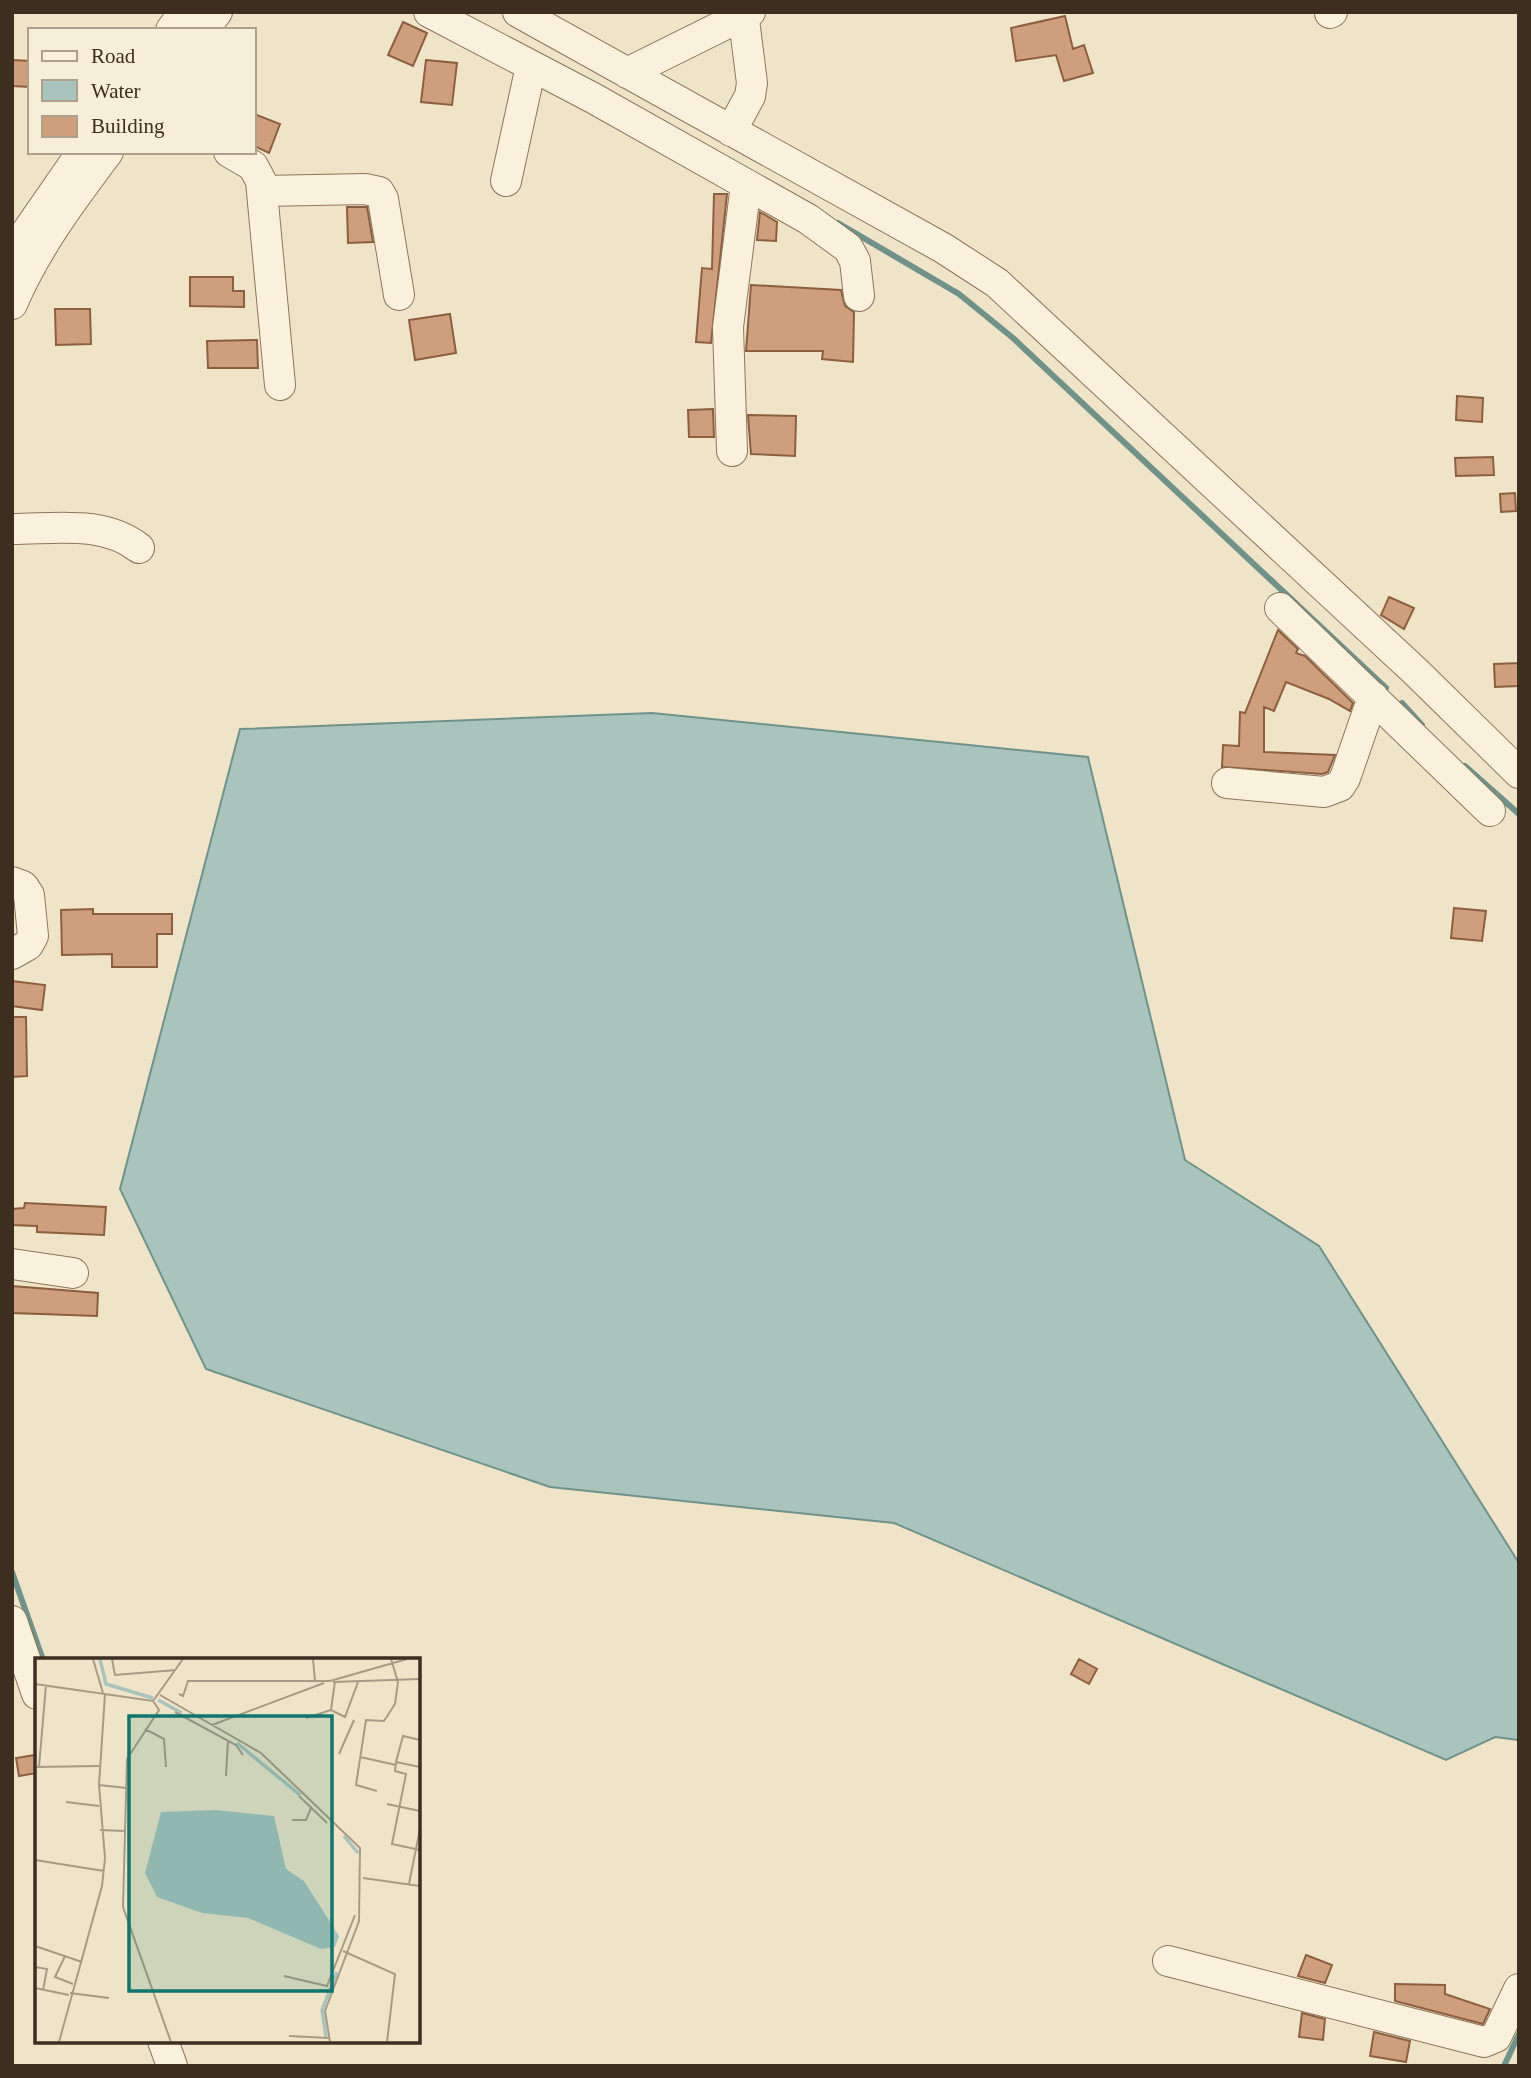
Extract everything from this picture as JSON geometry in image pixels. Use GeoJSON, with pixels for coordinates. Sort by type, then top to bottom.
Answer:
{"type":"FeatureCollection","features":[{"type":"Feature","properties":{"kind":"street"},"geometry":{"type":"LineString","coordinates":[[172,28],[184,12]]}},
{"type":"Feature","properties":{"kind":"street"},"geometry":{"type":"LineString","coordinates":[[205,28],[217,12]]}},
{"type":"Feature","properties":{"kind":"street"},"geometry":{"type":"LineString","coordinates":[[429,12],[560,81],[808,219],[848,248],[855,261],[859,296]]}},
{"type":"Feature","properties":{"kind":"street"},"geometry":{"type":"LineString","coordinates":[[518,12],[943,248],[996,283],[1416,672],[1519,773]]}},
{"type":"Feature","properties":{"kind":"street"},"geometry":{"type":"LineString","coordinates":[[627,73],[745,13],[752,83],[750,96],[731,131]]}},
{"type":"Feature","properties":{"kind":"street"},"geometry":{"type":"LineString","coordinates":[[560,81],[581,47]]}},
{"type":"Feature","properties":{"kind":"street"},"geometry":{"type":"LineString","coordinates":[[506,181],[531,66]]}},
{"type":"Feature","properties":{"kind":"street"},"geometry":{"type":"LineString","coordinates":[[12,253],[81,154]]}},
{"type":"Feature","properties":{"kind":"street"},"geometry":{"type":"LineString","coordinates":[[12,304],[23,278],[61,214],[106,154]]}},
{"type":"Feature","properties":{"kind":"street"},"geometry":{"type":"LineString","coordinates":[[232,154],[258,172],[263,191],[280,385]]}},
{"type":"Feature","properties":{"kind":"street"},"geometry":{"type":"LineString","coordinates":[[732,451],[728,327],[746,184]]}},
{"type":"Feature","properties":{"kind":"street"},"geometry":{"type":"LineString","coordinates":[[263,191],[365,189],[379,192],[383,200],[399,295]]}},
{"type":"Feature","properties":{"kind":"street"},"geometry":{"type":"LineString","coordinates":[[12,529],[95,528],[125,538],[139,548]]}},
{"type":"Feature","properties":{"kind":"street"},"geometry":{"type":"LineString","coordinates":[[1280,608],[1490,811]]}},
{"type":"Feature","properties":{"kind":"street"},"geometry":{"type":"LineString","coordinates":[[1227,783],[1315,791],[1334,790],[1345,778],[1378,701],[1416,672]]}},
{"type":"Feature","properties":{"kind":"street"},"geometry":{"type":"LineString","coordinates":[[12,881],[23,886],[29,895],[33,936],[28,945],[12,954]]}},
{"type":"Feature","properties":{"kind":"street"},"geometry":{"type":"LineString","coordinates":[[12,1264],[73,1273]]}},
{"type":"Feature","properties":{"kind":"street"},"geometry":{"type":"LineString","coordinates":[[12,1621],[35,1688]]}},
{"type":"Feature","properties":{"kind":"street"},"geometry":{"type":"LineString","coordinates":[[1168,1961],[1484,2042],[1496,2036],[1519,1989]]}},
{"type":"Feature","properties":{"kind":"street"},"geometry":{"type":"LineString","coordinates":[[164,2043],[172,2066]]}},
{"type":"Feature","properties":{"kind":"water"},"geometry":{"type":"Polygon","coordinates":[[[652,713],[1088,757],[1185,1160],[1319,1246],[1519,1563],[1519,1740],[1495,1737],[1446,1760],[894,1523],[550,1487],[206,1369],[120,1189],[240,729],[652,713]]]}},
{"type":"Feature","properties":{"kind":"building"},"geometry":{"type":"Polygon","coordinates":[[[1065,16],[1073,49],[1084,45],[1093,73],[1064,81],[1056,55],[1016,61],[1011,28],[1065,16]]]}},
{"type":"Feature","properties":{"kind":"building"},"geometry":{"type":"Polygon","coordinates":[[[403,22],[427,33],[413,66],[388,55],[403,22]]]}},
{"type":"Feature","properties":{"kind":"building"},"geometry":{"type":"Polygon","coordinates":[[[12,60],[28,61],[28,87],[12,86],[12,60]]]}},
{"type":"Feature","properties":{"kind":"building"},"geometry":{"type":"Polygon","coordinates":[[[426,60],[457,63],[452,105],[421,102],[426,60]]]}},
{"type":"Feature","properties":{"kind":"building"},"geometry":{"type":"Polygon","coordinates":[[[256,115],[280,124],[269,153],[256,147],[256,115]]]}},
{"type":"Feature","properties":{"kind":"building"},"geometry":{"type":"Polygon","coordinates":[[[714,194],[727,194],[711,343],[696,342],[702,268],[712,269],[714,194]]]}},
{"type":"Feature","properties":{"kind":"building"},"geometry":{"type":"Polygon","coordinates":[[[347,207],[367,207],[373,242],[348,243],[347,207]]]}},
{"type":"Feature","properties":{"kind":"building"},"geometry":{"type":"Polygon","coordinates":[[[760,212],[777,222],[776,241],[757,240],[760,212]]]}},
{"type":"Feature","properties":{"kind":"building"},"geometry":{"type":"Polygon","coordinates":[[[190,277],[233,277],[233,291],[244,291],[244,307],[190,306],[190,277]]]}},
{"type":"Feature","properties":{"kind":"building"},"geometry":{"type":"Polygon","coordinates":[[[751,285],[841,290],[845,306],[854,312],[853,362],[822,359],[823,351],[746,351],[751,285]]]}},
{"type":"Feature","properties":{"kind":"building"},"geometry":{"type":"Polygon","coordinates":[[[55,309],[90,309],[91,344],[56,345],[55,309]]]}},
{"type":"Feature","properties":{"kind":"building"},"geometry":{"type":"Polygon","coordinates":[[[450,314],[456,353],[415,360],[409,320],[450,314]]]}},
{"type":"Feature","properties":{"kind":"building"},"geometry":{"type":"Polygon","coordinates":[[[257,340],[258,368],[208,368],[207,341],[257,340]]]}},
{"type":"Feature","properties":{"kind":"building"},"geometry":{"type":"Polygon","coordinates":[[[1457,396],[1483,398],[1482,422],[1456,420],[1457,396]]]}},
{"type":"Feature","properties":{"kind":"building"},"geometry":{"type":"Polygon","coordinates":[[[713,409],[714,437],[689,437],[688,410],[713,409]]]}},
{"type":"Feature","properties":{"kind":"building"},"geometry":{"type":"Polygon","coordinates":[[[748,415],[796,416],[795,456],[751,454],[748,415]]]}},
{"type":"Feature","properties":{"kind":"building"},"geometry":{"type":"Polygon","coordinates":[[[1493,457],[1494,475],[1456,476],[1455,458],[1493,457]]]}},
{"type":"Feature","properties":{"kind":"building"},"geometry":{"type":"Polygon","coordinates":[[[1515,493],[1516,511],[1501,512],[1500,494],[1515,493]]]}},
{"type":"Feature","properties":{"kind":"building"},"geometry":{"type":"Polygon","coordinates":[[[1389,597],[1414,608],[1404,629],[1381,615],[1389,597]]]}},
{"type":"Feature","properties":{"kind":"building"},"geometry":{"type":"Polygon","coordinates":[[[1278,630],[1298,649],[1296,653],[1305,656],[1353,703],[1350,711],[1329,699],[1286,682],[1274,711],[1264,707],[1264,752],[1335,755],[1328,772],[1322,774],[1222,767],[1223,745],[1239,746],[1240,712],[1245,713],[1278,630]]]}},
{"type":"Feature","properties":{"kind":"building"},"geometry":{"type":"Polygon","coordinates":[[[1519,663],[1519,686],[1495,687],[1494,664],[1519,663]]]}},
{"type":"Feature","properties":{"kind":"building"},"geometry":{"type":"Polygon","coordinates":[[[1454,908],[1486,911],[1482,941],[1451,938],[1454,908]]]}},
{"type":"Feature","properties":{"kind":"building"},"geometry":{"type":"Polygon","coordinates":[[[93,909],[93,914],[172,914],[172,934],[157,934],[157,967],[112,967],[112,954],[62,955],[61,910],[93,909]]]}},
{"type":"Feature","properties":{"kind":"building"},"geometry":{"type":"Polygon","coordinates":[[[12,981],[45,985],[42,1010],[12,1006],[12,981]]]}},
{"type":"Feature","properties":{"kind":"building"},"geometry":{"type":"Polygon","coordinates":[[[12,1017],[26,1017],[27,1076],[12,1077],[12,1017]]]}},
{"type":"Feature","properties":{"kind":"building"},"geometry":{"type":"Polygon","coordinates":[[[25,1203],[106,1207],[104,1235],[37,1232],[37,1226],[12,1225],[12,1209],[24,1208],[25,1203]]]}},
{"type":"Feature","properties":{"kind":"building"},"geometry":{"type":"Polygon","coordinates":[[[12,1286],[98,1293],[97,1316],[12,1313],[12,1286]]]}},
{"type":"Feature","properties":{"kind":"building"},"geometry":{"type":"Polygon","coordinates":[[[1079,1659],[1097,1669],[1089,1684],[1071,1674],[1079,1659]]]}},
{"type":"Feature","properties":{"kind":"building"},"geometry":{"type":"Polygon","coordinates":[[[35,1755],[35,1773],[19,1776],[16,1758],[35,1755]]]}},
{"type":"Feature","properties":{"kind":"building"},"geometry":{"type":"Polygon","coordinates":[[[1306,1955],[1332,1965],[1325,1983],[1298,1976],[1306,1955]]]}},
{"type":"Feature","properties":{"kind":"building"},"geometry":{"type":"Polygon","coordinates":[[[1395,1984],[1445,1985],[1445,1994],[1490,2009],[1483,2024],[1395,2001],[1395,1984]]]}},
{"type":"Feature","properties":{"kind":"building"},"geometry":{"type":"Polygon","coordinates":[[[1302,2013],[1325,2019],[1323,2040],[1299,2037],[1302,2013]]]}},
{"type":"Feature","properties":{"kind":"building"},"geometry":{"type":"Polygon","coordinates":[[[1374,2032],[1410,2041],[1406,2062],[1370,2056],[1374,2032]]]}},
{"type":"Feature","properties":{"kind":"waterway"},"geometry":{"type":"LineString","coordinates":[[838,223],[959,294],[1013,338],[1386,688]]}},
{"type":"Feature","properties":{"kind":"waterway"},"geometry":{"type":"LineString","coordinates":[[1402,703],[1422,725]]}},
{"type":"Feature","properties":{"kind":"waterway"},"geometry":{"type":"LineString","coordinates":[[1465,766],[1519,814]]}},
{"type":"Feature","properties":{"kind":"waterway"},"geometry":{"type":"LineString","coordinates":[[12,1572],[42,1658]]}},
{"type":"Feature","properties":{"kind":"waterway"},"geometry":{"type":"LineString","coordinates":[[1504,2066],[1519,2034]]}}]}
